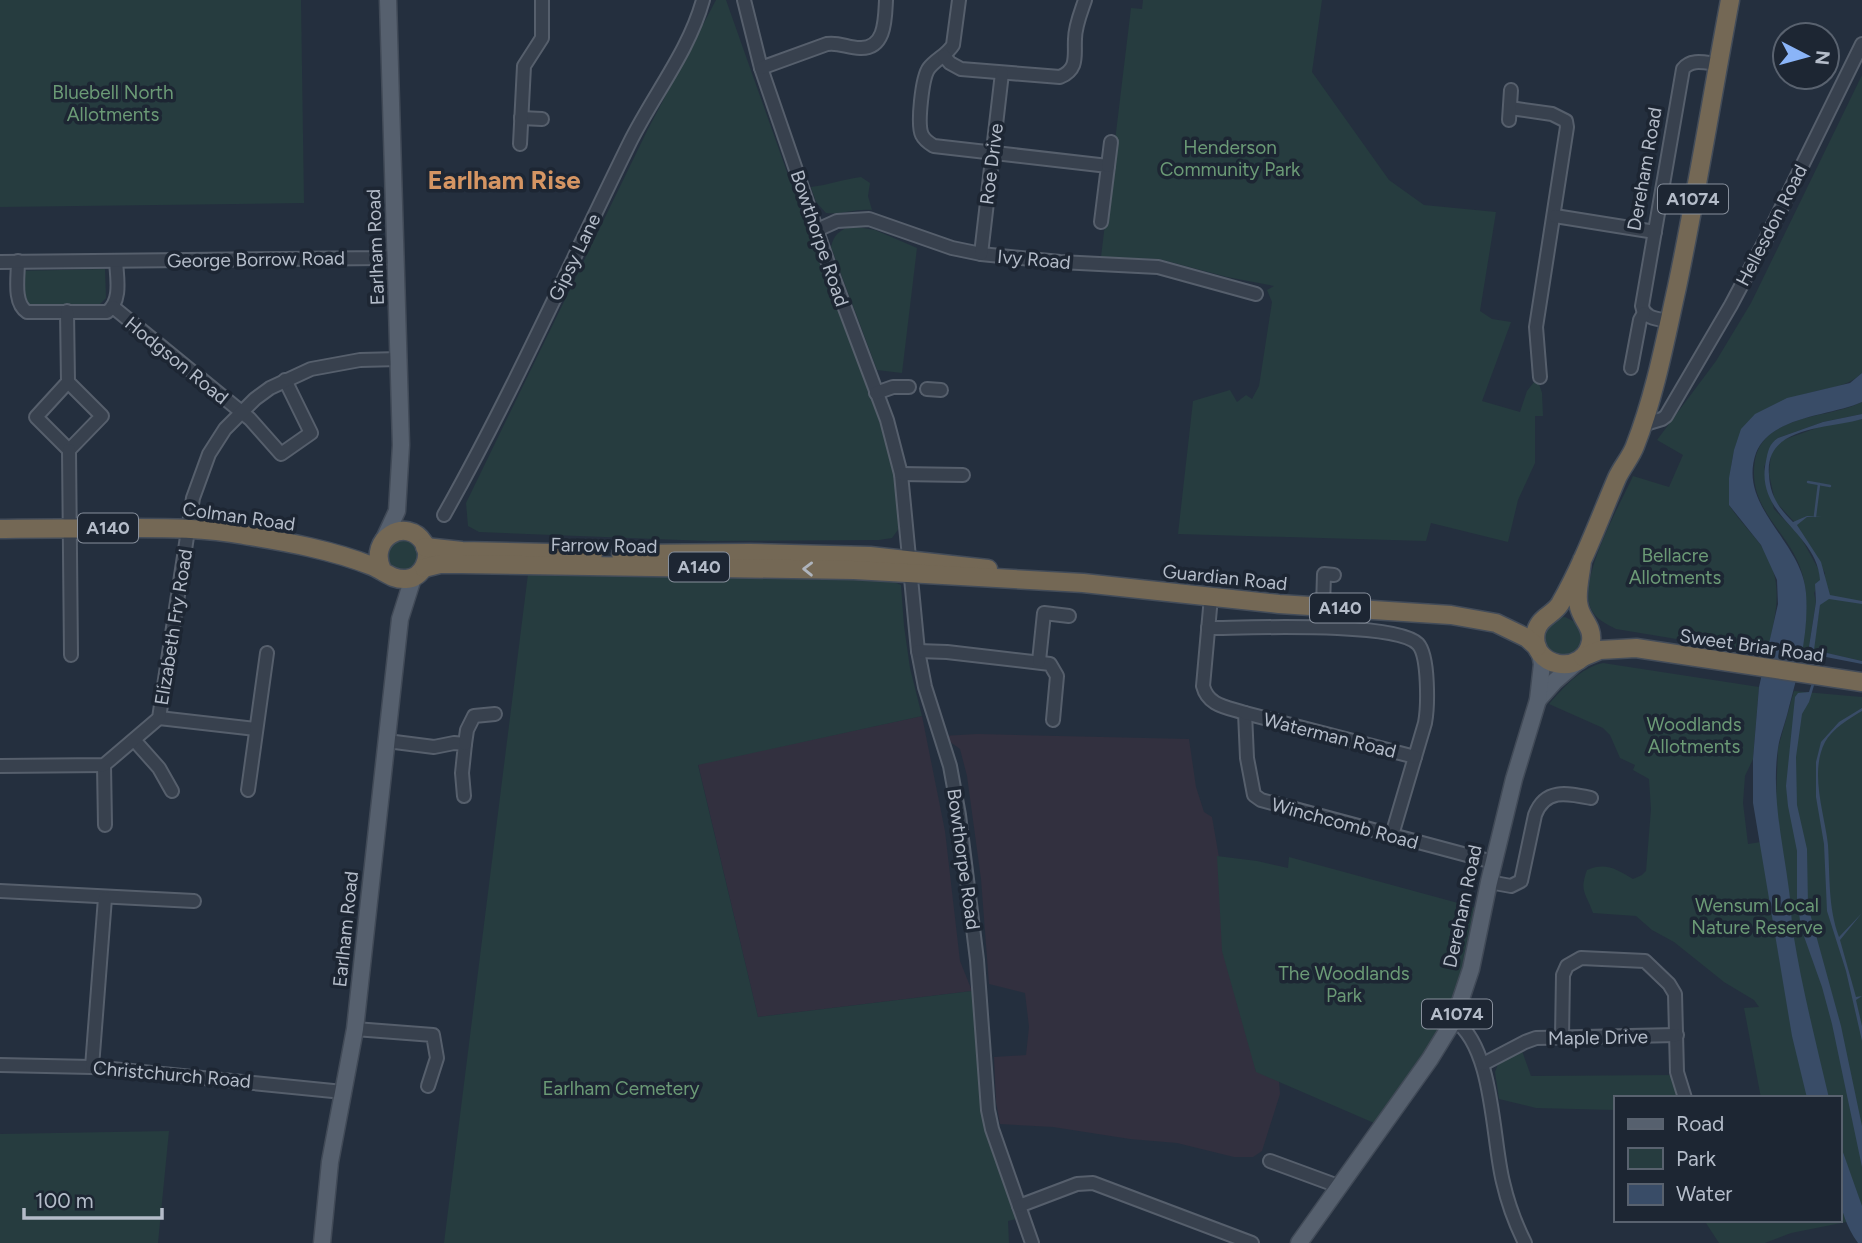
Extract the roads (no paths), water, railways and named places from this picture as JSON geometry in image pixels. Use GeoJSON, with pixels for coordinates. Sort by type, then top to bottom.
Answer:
{"type":"FeatureCollection","features":[{"type":"Feature","properties":{"kind":"highway","name":"Dereham Road"},"geometry":{"type":"LineString","coordinates":[[1539,651],[1536,631],[1583,560],[1621,468],[1634,450],[1650,404],[1668,327],[1730,0]]}},
{"type":"Feature","properties":{"kind":"highway","name":"Dereham Road"},"geometry":{"type":"LineString","coordinates":[[1621,468],[1624,446],[1648,375],[1668,327]]}},
{"type":"Feature","properties":{"kind":"highway","name":"Colman Road"},"geometry":{"type":"LineString","coordinates":[[0,529],[188,528],[243,534],[340,555],[398,579],[418,573]]}},
{"type":"Feature","properties":{"kind":"highway","name":"Colman Road"},"geometry":{"type":"LineString","coordinates":[[304,547],[363,550],[382,543],[392,533],[411,533]]}},
{"type":"Feature","properties":{"kind":"highway"},"geometry":{"type":"LineString","coordinates":[[411,533],[418,537],[425,547],[426,561],[418,573]]}},
{"type":"Feature","properties":{"kind":"highway"},"geometry":{"type":"LineString","coordinates":[[382,543],[378,554],[386,573]]}},
{"type":"Feature","properties":{"kind":"highway","name":"Farrow Road"},"geometry":{"type":"LineString","coordinates":[[425,547],[470,551],[632,554],[750,553],[910,566]]}},
{"type":"Feature","properties":{"kind":"highway","name":"Dereham Road"},"geometry":{"type":"LineString","coordinates":[[1580,660],[1590,644],[1587,623],[1577,598],[1583,560]]}},
{"type":"Feature","properties":{"kind":"highway","name":"Farrow Road"},"geometry":{"type":"LineString","coordinates":[[418,573],[440,564],[840,570],[910,566]]}},
{"type":"Feature","properties":{"kind":"highway","name":"Guardian Road"},"geometry":{"type":"LineString","coordinates":[[910,566],[1211,597],[1427,613],[1496,623],[1527,638],[1539,651]]}},
{"type":"Feature","properties":{"kind":"highway","name":"A140"},"geometry":{"type":"LineString","coordinates":[[1549,614],[1573,612],[1587,623]]}},
{"type":"Feature","properties":{"kind":"highway","name":"Guardian Road"},"geometry":{"type":"LineString","coordinates":[[1496,623],[1508,621],[1530,624],[1549,614]]}},
{"type":"Feature","properties":{"kind":"highway","name":"Sweet Briar Road"},"geometry":{"type":"LineString","coordinates":[[1587,623],[1636,649]]}},
{"type":"Feature","properties":{"kind":"highway","name":"Sweet Briar Road"},"geometry":{"type":"LineString","coordinates":[[1580,660],[1600,650],[1636,649],[1862,682]]}},
{"type":"Feature","properties":{"kind":"highway","name":"A140"},"geometry":{"type":"LineString","coordinates":[[1539,651],[1552,663],[1560,665],[1580,660]]}},
{"type":"Feature","properties":{"kind":"main road","name":"Earlham Road"},"geometry":{"type":"LineString","coordinates":[[388,0],[399,359],[400,493],[404,524],[411,533]]}},
{"type":"Feature","properties":{"kind":"main road","name":"Earlham Road"},"geometry":{"type":"LineString","coordinates":[[382,543],[397,511],[400,493]]}},
{"type":"Feature","properties":{"kind":"main road","name":"Earlham Road"},"geometry":{"type":"LineString","coordinates":[[322,1243],[330,1162],[355,1029],[400,619],[396,588],[386,573]]}},
{"type":"Feature","properties":{"kind":"main road","name":"Earlham Road"},"geometry":{"type":"LineString","coordinates":[[400,619],[418,573]]}},
{"type":"Feature","properties":{"kind":"main road","name":"Dereham Road"},"geometry":{"type":"LineString","coordinates":[[1299,1243],[1454,1020],[1471,969],[1493,862],[1538,700],[1542,664],[1539,651]]}},
{"type":"Feature","properties":{"kind":"main road","name":"Dereham Road"},"geometry":{"type":"LineString","coordinates":[[1538,700],[1580,660]]}},
{"type":"Feature","properties":{"kind":"street"},"geometry":{"type":"LineString","coordinates":[[520,144],[524,66],[542,38],[542,0]]}},
{"type":"Feature","properties":{"kind":"street","name":"Gipsy Lane"},"geometry":{"type":"LineString","coordinates":[[444,514],[632,138],[696,26],[704,0]]}},
{"type":"Feature","properties":{"kind":"street","name":"Bowthorpe Road"},"geometry":{"type":"LineString","coordinates":[[744,0],[761,68],[887,420],[901,474],[918,651],[925,687],[955,789],[977,960],[988,1110],[992,1129],[1032,1243]]}},
{"type":"Feature","properties":{"kind":"street"},"geometry":{"type":"LineString","coordinates":[[761,68],[835,42],[859,48],[868,47],[877,41],[884,28],[886,0]]}},
{"type":"Feature","properties":{"kind":"street"},"geometry":{"type":"LineString","coordinates":[[958,0],[953,45],[929,68],[925,76],[920,124],[923,138],[934,146],[1108,166]]}},
{"type":"Feature","properties":{"kind":"street"},"geometry":{"type":"LineString","coordinates":[[944,56],[961,69],[1060,77],[1070,71],[1076,57],[1074,38],[1085,0]]}},
{"type":"Feature","properties":{"kind":"street","name":"Hellesdon Road"},"geometry":{"type":"LineString","coordinates":[[1642,425],[1662,419],[1737,294],[1862,44]]}},
{"type":"Feature","properties":{"kind":"street","name":"Dereham Road"},"geometry":{"type":"LineString","coordinates":[[1630,368],[1640,320],[1644,313],[1642,306],[1683,69],[1689,63],[1696,62],[1718,64]]}},
{"type":"Feature","properties":{"kind":"street","name":"Roe Drive"},"geometry":{"type":"LineString","coordinates":[[981,254],[1002,74]]}},
{"type":"Feature","properties":{"kind":"street"},"geometry":{"type":"LineString","coordinates":[[1511,90],[1510,114],[1552,114],[1566,121],[1555,216],[1535,330],[1540,377]]}},
{"type":"Feature","properties":{"kind":"street"},"geometry":{"type":"LineString","coordinates":[[521,118],[542,119]]}},
{"type":"Feature","properties":{"kind":"street"},"geometry":{"type":"LineString","coordinates":[[1101,222],[1111,142]]}},
{"type":"Feature","properties":{"kind":"street"},"geometry":{"type":"LineString","coordinates":[[1555,216],[1654,232]]}},
{"type":"Feature","properties":{"kind":"street","name":"Ivy Road"},"geometry":{"type":"LineString","coordinates":[[817,230],[837,221],[869,219],[952,248],[981,254],[1060,262],[1158,267],[1256,294]]}},
{"type":"Feature","properties":{"kind":"street","name":"George Borrow Road"},"geometry":{"type":"LineString","coordinates":[[0,262],[396,256]]}},
{"type":"Feature","properties":{"kind":"street"},"geometry":{"type":"LineString","coordinates":[[18,261],[18,301],[21,308],[27,312],[107,312],[117,301],[116,261]]}},
{"type":"Feature","properties":{"kind":"street","name":"Hodgson Road"},"geometry":{"type":"LineString","coordinates":[[113,307],[241,412],[281,454],[311,433],[285,380]]}},
{"type":"Feature","properties":{"kind":"street"},"geometry":{"type":"LineString","coordinates":[[67,312],[68,382],[36,417],[69,450],[71,655]]}},
{"type":"Feature","properties":{"kind":"street"},"geometry":{"type":"LineString","coordinates":[[1644,313],[1668,327]]}},
{"type":"Feature","properties":{"kind":"street","name":"Elizabeth Fry Road"},"geometry":{"type":"LineString","coordinates":[[104,765],[159,718],[196,487],[209,454],[225,429],[254,399],[285,380],[311,369],[335,363],[399,359]]}},
{"type":"Feature","properties":{"kind":"street"},"geometry":{"type":"LineString","coordinates":[[68,382],[102,416],[69,450]]}},
{"type":"Feature","properties":{"kind":"street"},"geometry":{"type":"LineString","coordinates":[[876,393],[893,387],[909,387]]}},
{"type":"Feature","properties":{"kind":"street"},"geometry":{"type":"LineString","coordinates":[[927,389],[941,390]]}},
{"type":"Feature","properties":{"kind":"street"},"geometry":{"type":"LineString","coordinates":[[1650,404],[1672,402]]}},
{"type":"Feature","properties":{"kind":"street"},"geometry":{"type":"LineString","coordinates":[[901,474],[963,475]]}},
{"type":"Feature","properties":{"kind":"street"},"geometry":{"type":"LineString","coordinates":[[1323,607],[1324,574]]}},
{"type":"Feature","properties":{"kind":"street"},"geometry":{"type":"LineString","coordinates":[[1211,597],[1203,686],[1206,696],[1213,702],[1245,713]]}},
{"type":"Feature","properties":{"kind":"street"},"geometry":{"type":"LineString","coordinates":[[1039,661],[1044,613],[1069,616]]}},
{"type":"Feature","properties":{"kind":"street"},"geometry":{"type":"LineString","coordinates":[[1208,628],[1242,626],[1364,630],[1407,638],[1418,644],[1423,652],[1427,708],[1392,835]]}},
{"type":"Feature","properties":{"kind":"street"},"geometry":{"type":"LineString","coordinates":[[918,651],[936,650],[1050,663],[1057,676],[1053,720]]}},
{"type":"Feature","properties":{"kind":"street"},"geometry":{"type":"LineString","coordinates":[[248,790],[267,653]]}},
{"type":"Feature","properties":{"kind":"street","name":"Waterman Road"},"geometry":{"type":"LineString","coordinates":[[1245,713],[1415,757]]}},
{"type":"Feature","properties":{"kind":"street","name":"Winchcomb Road"},"geometry":{"type":"LineString","coordinates":[[1245,713],[1247,758],[1254,795],[1261,800],[1493,862]]}},
{"type":"Feature","properties":{"kind":"street"},"geometry":{"type":"LineString","coordinates":[[464,796],[462,773],[467,730],[474,716],[495,714]]}},
{"type":"Feature","properties":{"kind":"street"},"geometry":{"type":"LineString","coordinates":[[159,718],[256,729]]}},
{"type":"Feature","properties":{"kind":"street"},"geometry":{"type":"LineString","coordinates":[[135,741],[159,768],[172,791]]}},
{"type":"Feature","properties":{"kind":"street"},"geometry":{"type":"LineString","coordinates":[[387,741],[434,747],[454,743],[466,744]]}},
{"type":"Feature","properties":{"kind":"street"},"geometry":{"type":"LineString","coordinates":[[0,766],[104,765],[105,825]]}},
{"type":"Feature","properties":{"kind":"street"},"geometry":{"type":"LineString","coordinates":[[1489,882],[1511,887],[1521,881],[1535,815],[1547,797],[1562,793],[1591,798]]}},
{"type":"Feature","properties":{"kind":"street"},"geometry":{"type":"LineString","coordinates":[[0,891],[194,901]]}},
{"type":"Feature","properties":{"kind":"street"},"geometry":{"type":"LineString","coordinates":[[92,1067],[105,898]]}},
{"type":"Feature","properties":{"kind":"street"},"geometry":{"type":"LineString","coordinates":[[1562,1037],[1563,975],[1567,966],[1581,958],[1645,961],[1669,984],[1675,994],[1677,1072],[1684,1096]]}},
{"type":"Feature","properties":{"kind":"street"},"geometry":{"type":"LineString","coordinates":[[1454,1020],[1467,1035],[1483,1065],[1503,1183],[1525,1243]]}},
{"type":"Feature","properties":{"kind":"street"},"geometry":{"type":"LineString","coordinates":[[355,1029],[433,1035],[438,1058],[428,1086]]}},
{"type":"Feature","properties":{"kind":"street","name":"Maple Drive"},"geometry":{"type":"LineString","coordinates":[[1483,1065],[1536,1038],[1677,1035]]}},
{"type":"Feature","properties":{"kind":"street","name":"Christchurch Road"},"geometry":{"type":"LineString","coordinates":[[0,1065],[92,1067],[343,1092]]}},
{"type":"Feature","properties":{"kind":"street"},"geometry":{"type":"LineString","coordinates":[[1270,1161],[1338,1186]]}},
{"type":"Feature","properties":{"kind":"street"},"geometry":{"type":"LineString","coordinates":[[1019,1206],[1077,1184],[1093,1183],[1252,1243]]}},
{"type":"Feature","properties":{"kind":"water"},"geometry":{"type":"Polygon","coordinates":[[[1862,373],[1862,402],[1803,419],[1774,431],[1763,441],[1756,453],[1753,472],[1755,490],[1762,507],[1794,557],[1802,574],[1806,593],[1802,651],[1779,743],[1776,784],[1793,932],[1829,1096],[1807,1096],[1792,1036],[1753,803],[1753,759],[1759,687],[1778,604],[1777,580],[1761,545],[1729,505],[1729,478],[1741,429],[1755,414],[1787,398],[1850,383],[1862,373]]]}},
{"type":"Feature","properties":{"kind":"water"},"geometry":{"type":"Polygon","coordinates":[[[1862,414],[1862,419],[1817,428],[1788,438],[1777,447],[1770,459],[1769,475],[1776,501],[1793,522],[1807,516],[1822,516],[1807,517],[1797,525],[1821,562],[1830,595],[1862,601],[1862,604],[1829,599],[1820,605],[1814,650],[1862,661],[1862,664],[1826,657],[1822,659],[1809,702],[1802,714],[1796,757],[1797,805],[1807,849],[1808,906],[1841,1026],[1862,1126],[1862,1167],[1832,1024],[1801,928],[1797,898],[1797,851],[1786,786],[1795,697],[1798,693],[1809,692],[1820,658],[1820,655],[1808,653],[1816,602],[1815,584],[1820,580],[1809,548],[1777,510],[1769,496],[1765,480],[1768,451],[1778,438],[1823,422],[1862,414]]]}},
{"type":"Feature","properties":{"kind":"water"},"geometry":{"type":"Polygon","coordinates":[[[1862,708],[1862,711],[1828,737],[1820,754],[1818,780],[1828,845],[1831,903],[1839,937],[1862,913],[1840,940],[1856,997],[1862,996],[1856,1000],[1862,1026],[1862,1041],[1846,971],[1827,911],[1824,844],[1816,797],[1816,762],[1821,742],[1839,722],[1862,708]]]}},
{"type":"Feature","properties":{"kind":"water"},"geometry":{"type":"Polygon","coordinates":[[[1841,1147],[1862,1206],[1862,1243],[1858,1243],[1841,1206],[1841,1147]]]}},
{"type":"Feature","properties":{"kind":"waterway"},"geometry":{"type":"LineString","coordinates":[[1808,482],[1830,486]]}},
{"type":"Feature","properties":{"kind":"waterway"},"geometry":{"type":"LineString","coordinates":[[1815,516],[1819,484]]}},
{"type":"Feature","properties":{"kind":"district","name":"Earlham Rise"},"geometry":{"type":"Point","coordinates":[504,180]}},
{"type":"Feature","properties":{"kind":"park label","name":"Bluebell North Allotments"},"geometry":{"type":"Point","coordinates":[113,103]}},
{"type":"Feature","properties":{"kind":"park label","name":"Henderson Community Park"},"geometry":{"type":"Point","coordinates":[1230,158]}},
{"type":"Feature","properties":{"kind":"park label","name":"Bellacre Allotments"},"geometry":{"type":"Point","coordinates":[1675,566]}},
{"type":"Feature","properties":{"kind":"park label","name":"Woodlands Allotments"},"geometry":{"type":"Point","coordinates":[1694,735]}},
{"type":"Feature","properties":{"kind":"park label","name":"Wensum Local Nature Reserve"},"geometry":{"type":"Point","coordinates":[1757,916]}},
{"type":"Feature","properties":{"kind":"park label","name":"The Woodlands Park"},"geometry":{"type":"Point","coordinates":[1344,984]}},
{"type":"Feature","properties":{"kind":"park label","name":"Earlham Cemetery"},"geometry":{"type":"Point","coordinates":[621,1088]}}]}
